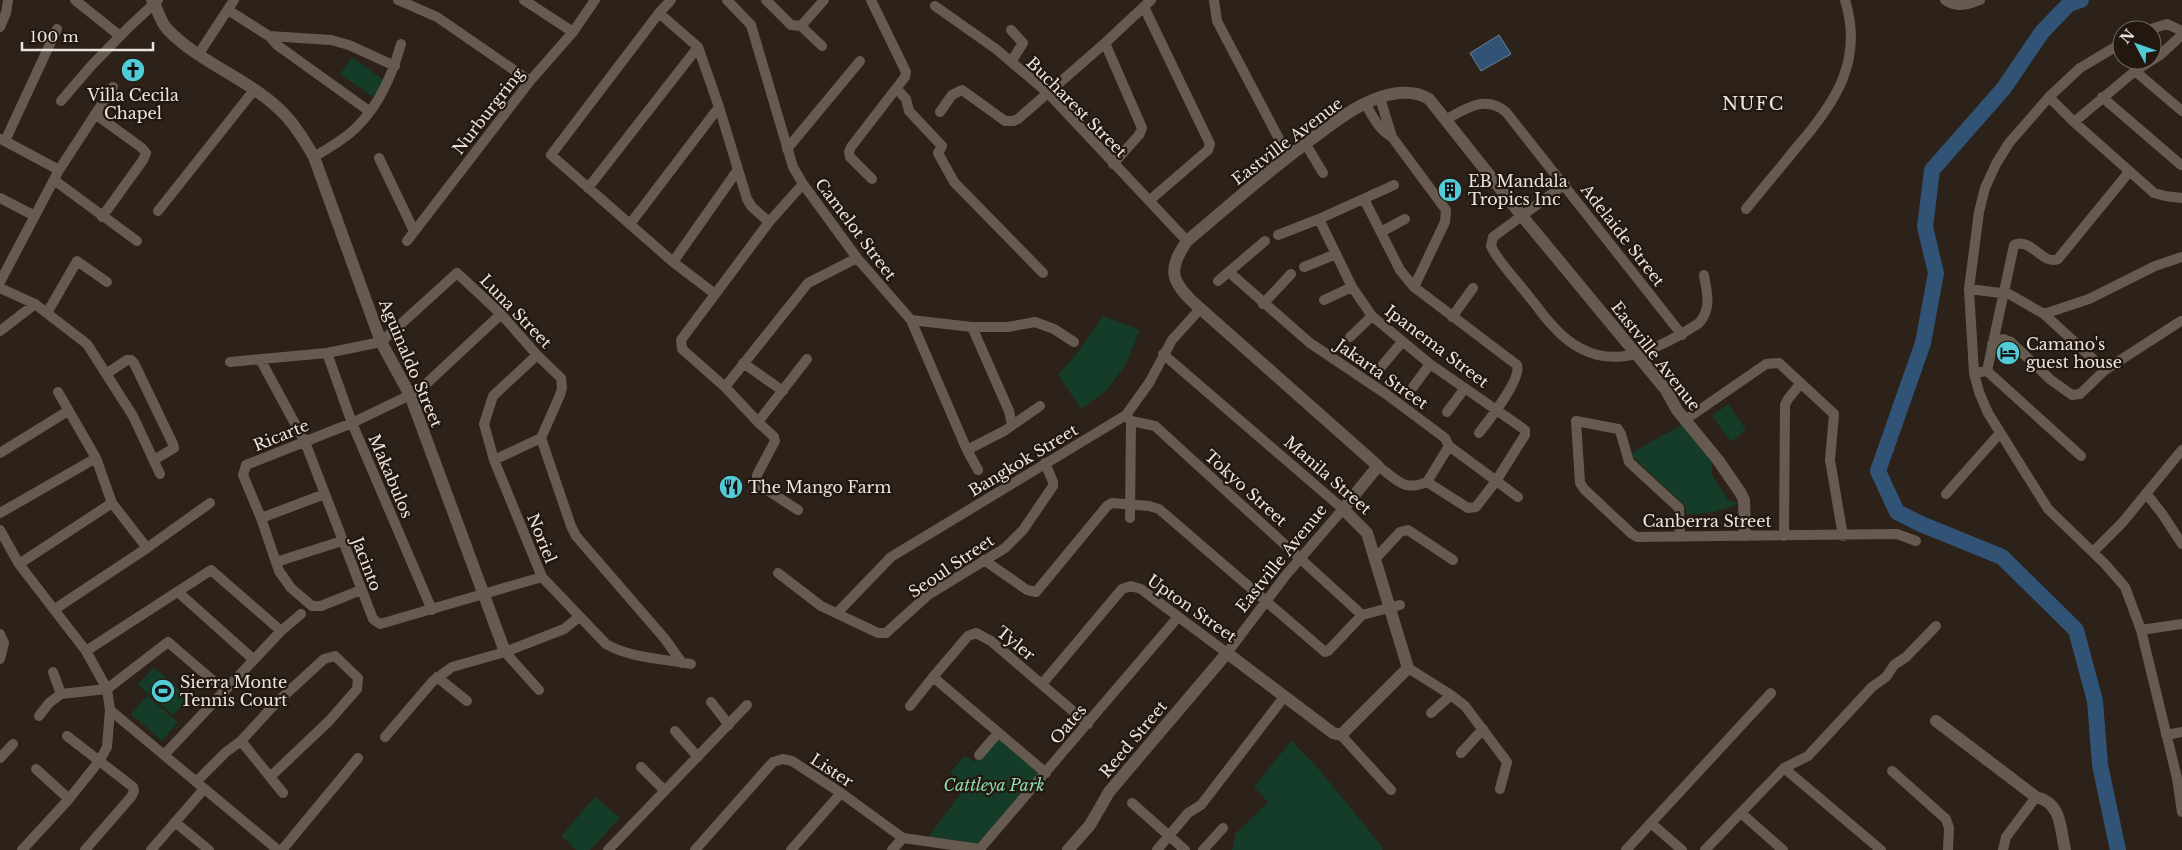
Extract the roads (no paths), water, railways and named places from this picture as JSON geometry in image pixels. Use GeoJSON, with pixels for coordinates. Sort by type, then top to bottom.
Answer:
{"type":"FeatureCollection","features":[{"type":"Feature","properties":{"kind":"street"},"geometry":{"type":"LineString","coordinates":[[0,27],[6,13],[8,0]]}},
{"type":"Feature","properties":{"kind":"street"},"geometry":{"type":"LineString","coordinates":[[75,0],[120,36]]}},
{"type":"Feature","properties":{"kind":"street"},"geometry":{"type":"LineString","coordinates":[[198,55],[234,0]]}},
{"type":"Feature","properties":{"kind":"street"},"geometry":{"type":"LineString","coordinates":[[398,0],[437,17],[530,81]]}},
{"type":"Feature","properties":{"kind":"street"},"geometry":{"type":"LineString","coordinates":[[524,0],[573,32]]}},
{"type":"Feature","properties":{"kind":"street","name":"Nurburgring"},"geometry":{"type":"LineString","coordinates":[[406,241],[530,81],[573,32],[595,0]]}},
{"type":"Feature","properties":{"kind":"street"},"geometry":{"type":"LineString","coordinates":[[671,0],[659,13],[551,155],[673,262],[715,294]]}},
{"type":"Feature","properties":{"kind":"street","name":"Camelot Street"},"geometry":{"type":"LineString","coordinates":[[727,0],[752,25],[793,167],[803,184],[857,258],[911,320],[978,470]]}},
{"type":"Feature","properties":{"kind":"street"},"geometry":{"type":"LineString","coordinates":[[766,0],[791,25],[801,26],[822,46]]}},
{"type":"Feature","properties":{"kind":"street"},"geometry":{"type":"LineString","coordinates":[[801,26],[824,0]]}},
{"type":"Feature","properties":{"kind":"street"},"geometry":{"type":"LineString","coordinates":[[870,0],[906,72],[905,78],[849,152],[850,157],[872,179]]}},
{"type":"Feature","properties":{"kind":"street"},"geometry":{"type":"LineString","coordinates":[[1214,0],[1217,21],[1288,156]]}},
{"type":"Feature","properties":{"kind":"street"},"geometry":{"type":"LineString","coordinates":[[1746,209],[1833,102],[1845,77],[1850,56],[1851,31],[1850,14],[1845,0]]}},
{"type":"Feature","properties":{"kind":"street"},"geometry":{"type":"LineString","coordinates":[[1945,0],[1957,5],[1966,5],[1980,0]]}},
{"type":"Feature","properties":{"kind":"street"},"geometry":{"type":"LineString","coordinates":[[61,101],[120,36],[155,1]]}},
{"type":"Feature","properties":{"kind":"street","name":"Aguinaldo Street"},"geometry":{"type":"LineString","coordinates":[[155,1],[166,28],[198,55],[254,90],[286,115],[314,157],[381,342],[410,395],[505,652],[539,690]]}},
{"type":"Feature","properties":{"kind":"street"},"geometry":{"type":"LineString","coordinates":[[940,112],[952,95],[962,90],[1005,121],[1012,122],[1048,93],[1148,4],[1210,144],[1208,150],[1150,200]]}},
{"type":"Feature","properties":{"kind":"street","name":"Bucharest Street"},"geometry":{"type":"LineString","coordinates":[[935,6],[1011,62],[1048,93],[1187,241]]}},
{"type":"Feature","properties":{"kind":"street"},"geometry":{"type":"LineString","coordinates":[[228,10],[269,36],[277,44],[369,111]]}},
{"type":"Feature","properties":{"kind":"street"},"geometry":{"type":"LineString","coordinates":[[659,13],[698,47],[719,107],[746,199],[769,222]]}},
{"type":"Feature","properties":{"kind":"street"},"geometry":{"type":"LineString","coordinates":[[2074,122],[2135,71],[2160,55],[2182,33],[2167,24],[2162,26]]}},
{"type":"Feature","properties":{"kind":"street"},"geometry":{"type":"LineString","coordinates":[[57,29],[3,140],[59,170]]}},
{"type":"Feature","properties":{"kind":"street"},"geometry":{"type":"LineString","coordinates":[[1011,30],[1023,43],[1011,62]]}},
{"type":"Feature","properties":{"kind":"street"},"geometry":{"type":"LineString","coordinates":[[269,36],[330,40],[349,45],[395,66]]}},
{"type":"Feature","properties":{"kind":"street"},"geometry":{"type":"LineString","coordinates":[[1105,43],[1142,128],[1139,135],[1113,164]]}},
{"type":"Feature","properties":{"kind":"street"},"geometry":{"type":"LineString","coordinates":[[314,157],[350,133],[369,111],[385,89],[395,66],[401,44]]}},
{"type":"Feature","properties":{"kind":"street"},"geometry":{"type":"LineString","coordinates":[[588,188],[698,47]]}},
{"type":"Feature","properties":{"kind":"street"},"geometry":{"type":"LineString","coordinates":[[2112,49],[2080,68],[2049,97],[2009,143],[1996,164],[1985,188],[1979,212],[1969,289],[1974,373],[1979,392],[2000,433],[2048,509],[2115,574],[2125,588],[2141,630],[2166,735],[2179,773],[2182,812]]}},
{"type":"Feature","properties":{"kind":"street"},"geometry":{"type":"LineString","coordinates":[[787,149],[860,61]]}},
{"type":"Feature","properties":{"kind":"street"},"geometry":{"type":"LineString","coordinates":[[2135,71],[2182,111]]}},
{"type":"Feature","properties":{"kind":"street"},"geometry":{"type":"LineString","coordinates":[[0,282],[59,170],[113,87]]}},
{"type":"Feature","properties":{"kind":"street"},"geometry":{"type":"LineString","coordinates":[[897,89],[906,99],[909,111],[942,146],[938,153],[950,177],[1043,273]]}},
{"type":"Feature","properties":{"kind":"street"},"geometry":{"type":"LineString","coordinates":[[158,212],[254,90]]}},
{"type":"Feature","properties":{"kind":"street","name":"Eastville Avenue"},"geometry":{"type":"LineString","coordinates":[[1378,466],[1200,309],[1179,288],[1174,280],[1174,265],[1178,254],[1187,241],[1305,143],[1365,103],[1380,98],[1413,92],[1429,99],[1447,119],[1522,216],[1666,390],[1677,410],[1740,492],[1744,500],[1745,535]]}},
{"type":"Feature","properties":{"kind":"street"},"geometry":{"type":"LineString","coordinates":[[2049,97],[2129,172],[2159,195],[2182,198]]}},
{"type":"Feature","properties":{"kind":"street"},"geometry":{"type":"LineString","coordinates":[[2102,97],[2181,165]]}},
{"type":"Feature","properties":{"kind":"street"},"geometry":{"type":"LineString","coordinates":[[1380,98],[1392,137],[1446,210],[1445,222],[1414,287]]}},
{"type":"Feature","properties":{"kind":"street","name":"Adelaide Street"},"geometry":{"type":"LineString","coordinates":[[1447,119],[1473,104],[1486,102],[1502,108],[1682,334]]}},
{"type":"Feature","properties":{"kind":"street"},"geometry":{"type":"LineString","coordinates":[[1365,103],[1376,123],[1384,132],[1392,137]]}},
{"type":"Feature","properties":{"kind":"street"},"geometry":{"type":"LineString","coordinates":[[630,224],[719,107]]}},
{"type":"Feature","properties":{"kind":"street"},"geometry":{"type":"LineString","coordinates":[[95,114],[142,148],[146,153],[144,160],[102,216]]}},
{"type":"Feature","properties":{"kind":"street"},"geometry":{"type":"LineString","coordinates":[[1305,143],[1323,173]]}},
{"type":"Feature","properties":{"kind":"street"},"geometry":{"type":"LineString","coordinates":[[379,158],[414,232]]}},
{"type":"Feature","properties":{"kind":"street"},"geometry":{"type":"LineString","coordinates":[[673,262],[737,172]]}},
{"type":"Feature","properties":{"kind":"street"},"geometry":{"type":"LineString","coordinates":[[1987,371],[2014,245],[2024,244],[2049,259],[2054,261],[2058,259],[2129,172]]}},
{"type":"Feature","properties":{"kind":"street"},"geometry":{"type":"LineString","coordinates":[[54,180],[137,241]]}},
{"type":"Feature","properties":{"kind":"street"},"geometry":{"type":"LineString","coordinates":[[798,510],[759,485],[757,481],[757,475],[775,441],[774,437],[726,387],[682,349],[681,340],[769,222],[803,184]]}},
{"type":"Feature","properties":{"kind":"street"},"geometry":{"type":"LineString","coordinates":[[1564,184],[1493,237],[1491,242],[1493,250],[1552,326],[1573,344],[1592,354],[1605,358],[1636,355],[1664,345],[1699,323],[1707,310],[1704,274]]}},
{"type":"Feature","properties":{"kind":"street"},"geometry":{"type":"LineString","coordinates":[[1278,235],[1320,219],[1394,185]]}},
{"type":"Feature","properties":{"kind":"street"},"geometry":{"type":"LineString","coordinates":[[0,198],[35,216]]}},
{"type":"Feature","properties":{"kind":"street"},"geometry":{"type":"LineString","coordinates":[[1364,199],[1400,270],[1414,287],[1517,365],[1517,375],[1497,409],[1479,433]]}},
{"type":"Feature","properties":{"kind":"street","name":"Ipanema Street"},"geometry":{"type":"LineString","coordinates":[[1320,219],[1352,287],[1372,316],[1430,364],[1525,430],[1525,434],[1496,481]]}},
{"type":"Feature","properties":{"kind":"street"},"geometry":{"type":"LineString","coordinates":[[1381,232],[1405,219]]}},
{"type":"Feature","properties":{"kind":"street"},"geometry":{"type":"LineString","coordinates":[[1218,281],[1230,273],[1265,240]]}},
{"type":"Feature","properties":{"kind":"street"},"geometry":{"type":"LineString","coordinates":[[1304,267],[1336,254]]}},
{"type":"Feature","properties":{"kind":"street"},"geometry":{"type":"LineString","coordinates":[[2044,314],[2089,299],[2155,266],[2182,257]]}},
{"type":"Feature","properties":{"kind":"street"},"geometry":{"type":"LineString","coordinates":[[726,387],[743,362],[808,283],[857,258]]}},
{"type":"Feature","properties":{"kind":"street"},"geometry":{"type":"LineString","coordinates":[[47,313],[77,261],[107,282]]}},
{"type":"Feature","properties":{"kind":"street","name":"Luna Street"},"geometry":{"type":"LineString","coordinates":[[381,342],[457,273],[501,314],[560,378],[562,388],[541,438]]}},
{"type":"Feature","properties":{"kind":"street","name":"Jakarta Street"},"geometry":{"type":"LineString","coordinates":[[1230,273],[1263,304],[1310,342],[1386,394],[1445,438],[1449,446],[1518,497]]}},
{"type":"Feature","properties":{"kind":"street"},"geometry":{"type":"LineString","coordinates":[[1263,304],[1291,274]]}},
{"type":"Feature","properties":{"kind":"street"},"geometry":{"type":"LineString","coordinates":[[1324,300],[1352,287]]}},
{"type":"Feature","properties":{"kind":"street"},"geometry":{"type":"LineString","coordinates":[[0,288],[35,304],[86,344],[133,416],[160,474]]}},
{"type":"Feature","properties":{"kind":"street"},"geometry":{"type":"LineString","coordinates":[[1452,317],[1473,288]]}},
{"type":"Feature","properties":{"kind":"street"},"geometry":{"type":"LineString","coordinates":[[1969,289],[2015,296],[2044,314],[2105,370]]}},
{"type":"Feature","properties":{"kind":"street"},"geometry":{"type":"LineString","coordinates":[[0,331],[35,304]]}},
{"type":"Feature","properties":{"kind":"street","name":"Bangkok Street"},"geometry":{"type":"LineString","coordinates":[[837,613],[892,558],[1045,463],[1128,418],[1172,340],[1200,309]]}},
{"type":"Feature","properties":{"kind":"street","name":"Ricarte"},"geometry":{"type":"LineString","coordinates":[[361,590],[321,606],[312,606],[291,588],[279,571],[261,518],[243,475],[246,465],[352,423],[410,395],[426,384],[501,314]]}},
{"type":"Feature","properties":{"kind":"street"},"geometry":{"type":"LineString","coordinates":[[1350,337],[1372,316]]}},
{"type":"Feature","properties":{"kind":"street"},"geometry":{"type":"LineString","coordinates":[[911,320],[972,327],[1008,327],[1035,322],[1046,324],[1074,342]]}},
{"type":"Feature","properties":{"kind":"street"},"geometry":{"type":"LineString","coordinates":[[1992,344],[2003,339],[2011,342],[2051,380],[2072,395],[2080,394],[2105,370],[2181,321]]}},
{"type":"Feature","properties":{"kind":"street"},"geometry":{"type":"LineString","coordinates":[[972,327],[1009,411],[1012,425]]}},
{"type":"Feature","properties":{"kind":"street"},"geometry":{"type":"LineString","coordinates":[[230,362],[327,353],[381,342]]}},
{"type":"Feature","properties":{"kind":"street"},"geometry":{"type":"LineString","coordinates":[[1381,367],[1402,342]]}},
{"type":"Feature","properties":{"kind":"street","name":"Makabulos"},"geometry":{"type":"LineString","coordinates":[[327,353],[352,423],[432,610]]}},
{"type":"Feature","properties":{"kind":"street","name":"Manila Street"},"geometry":{"type":"LineString","coordinates":[[1163,354],[1364,528],[1395,606],[1408,668]]}},
{"type":"Feature","properties":{"kind":"street","name":"Noriel"},"geometry":{"type":"LineString","coordinates":[[537,355],[493,396],[484,424],[494,460],[542,577],[606,644],[613,648],[647,657],[687,663],[576,536],[541,438]]}},
{"type":"Feature","properties":{"kind":"street","name":"Jacinto"},"geometry":{"type":"LineString","coordinates":[[260,359],[305,442],[373,619],[380,624],[542,577]]}},
{"type":"Feature","properties":{"kind":"street"},"geometry":{"type":"LineString","coordinates":[[106,374],[127,360],[131,360],[134,363],[174,448],[154,460]]}},
{"type":"Feature","properties":{"kind":"street"},"geometry":{"type":"LineString","coordinates":[[758,422],[807,360]]}},
{"type":"Feature","properties":{"kind":"street"},"geometry":{"type":"LineString","coordinates":[[743,362],[782,391]]}},
{"type":"Feature","properties":{"kind":"street"},"geometry":{"type":"LineString","coordinates":[[1685,420],[1771,362],[1779,363],[1831,410],[1835,418],[1830,460],[1843,536]]}},
{"type":"Feature","properties":{"kind":"street"},"geometry":{"type":"LineString","coordinates":[[1413,387],[1430,364]]}},
{"type":"Feature","properties":{"kind":"street"},"geometry":{"type":"LineString","coordinates":[[1974,373],[1987,371]]}},
{"type":"Feature","properties":{"kind":"street"},"geometry":{"type":"LineString","coordinates":[[1987,371],[2081,456]]}},
{"type":"Feature","properties":{"kind":"street"},"geometry":{"type":"LineString","coordinates":[[1784,536],[1785,405],[1801,383]]}},
{"type":"Feature","properties":{"kind":"street"},"geometry":{"type":"LineString","coordinates":[[1446,412],[1465,388]]}},
{"type":"Feature","properties":{"kind":"street"},"geometry":{"type":"LineString","coordinates":[[58,392],[96,458],[112,503],[147,548]]}},
{"type":"Feature","properties":{"kind":"street"},"geometry":{"type":"LineString","coordinates":[[968,450],[1012,425],[1040,406]]}},
{"type":"Feature","properties":{"kind":"street"},"geometry":{"type":"LineString","coordinates":[[0,453],[68,411]]}},
{"type":"Feature","properties":{"kind":"street"},"geometry":{"type":"LineString","coordinates":[[1128,418],[1130,518]]}},
{"type":"Feature","properties":{"kind":"street","name":"Tokyo Street"},"geometry":{"type":"LineString","coordinates":[[1128,418],[1155,426],[1362,615]]}},
{"type":"Feature","properties":{"kind":"street","name":"Canberra Street"},"geometry":{"type":"LineString","coordinates":[[1680,536],[1678,508],[1629,462],[1620,431],[1614,428],[1576,421],[1580,483],[1584,490],[1632,534],[1644,538],[1897,534],[1916,541]]}},
{"type":"Feature","properties":{"kind":"street"},"geometry":{"type":"LineString","coordinates":[[1946,494],[2000,433]]}},
{"type":"Feature","properties":{"kind":"street"},"geometry":{"type":"LineString","coordinates":[[494,460],[541,438]]}},
{"type":"Feature","properties":{"kind":"street"},"geometry":{"type":"LineString","coordinates":[[1343,509],[1378,466],[1409,487],[1427,482],[1449,446]]}},
{"type":"Feature","properties":{"kind":"street"},"geometry":{"type":"LineString","coordinates":[[2093,552],[2122,523],[2182,450]]}},
{"type":"Feature","properties":{"kind":"street"},"geometry":{"type":"LineString","coordinates":[[0,513],[96,458]]}},
{"type":"Feature","properties":{"kind":"street","name":"Seoul Street"},"geometry":{"type":"LineString","coordinates":[[778,573],[821,606],[878,633],[886,633],[928,595],[1005,548],[1014,539],[1051,491],[1053,482],[1045,463]]}},
{"type":"Feature","properties":{"kind":"street"},"geometry":{"type":"LineString","coordinates":[[1427,482],[1470,509],[1476,508],[1496,481]]}},
{"type":"Feature","properties":{"kind":"street"},"geometry":{"type":"LineString","coordinates":[[2146,493],[2182,544]]}},
{"type":"Feature","properties":{"kind":"street"},"geometry":{"type":"LineString","coordinates":[[261,518],[325,494]]}},
{"type":"Feature","properties":{"kind":"street"},"geometry":{"type":"LineString","coordinates":[[19,564],[112,503]]}},
{"type":"Feature","properties":{"kind":"street"},"geometry":{"type":"LineString","coordinates":[[55,609],[147,548],[210,503]]}},
{"type":"Feature","properties":{"kind":"street"},"geometry":{"type":"LineString","coordinates":[[984,560],[1027,590],[1036,592],[1107,506],[1112,503],[1130,504],[1159,509],[1324,652],[1328,651],[1362,615],[1395,606]]}},
{"type":"Feature","properties":{"kind":"street","name":"Eastville Avenue"},"geometry":{"type":"LineString","coordinates":[[1227,653],[1300,558],[1343,509]]}},
{"type":"Feature","properties":{"kind":"street"},"geometry":{"type":"LineString","coordinates":[[0,530],[19,564],[86,651],[107,689],[110,710],[107,747],[100,760],[69,799],[22,850]]}},
{"type":"Feature","properties":{"kind":"street"},"geometry":{"type":"LineString","coordinates":[[1376,558],[1400,532],[1408,530],[1453,560]]}},
{"type":"Feature","properties":{"kind":"street"},"geometry":{"type":"LineString","coordinates":[[276,562],[342,541]]}},
{"type":"Feature","properties":{"kind":"street"},"geometry":{"type":"LineString","coordinates":[[86,651],[211,570],[281,631]]}},
{"type":"Feature","properties":{"kind":"street","name":"Upton Street"},"geometry":{"type":"LineString","coordinates":[[1042,684],[1122,589],[1131,586],[1141,589],[1333,733],[1342,735]]}},
{"type":"Feature","properties":{"kind":"street"},"geometry":{"type":"LineString","coordinates":[[178,592],[254,660]]}},
{"type":"Feature","properties":{"kind":"street"},"geometry":{"type":"LineString","coordinates":[[164,755],[281,631],[301,614]]}},
{"type":"Feature","properties":{"kind":"street"},"geometry":{"type":"LineString","coordinates":[[385,737],[437,677],[452,667],[505,652],[564,629],[579,617]]}},
{"type":"Feature","properties":{"kind":"street","name":"Oates"},"geometry":{"type":"LineString","coordinates":[[979,850],[1046,774],[1178,617]]}},
{"type":"Feature","properties":{"kind":"street"},"geometry":{"type":"LineString","coordinates":[[2141,630],[2182,624]]}},
{"type":"Feature","properties":{"kind":"street"},"geometry":{"type":"LineString","coordinates":[[1705,850],[1784,768],[1808,756],[1872,687],[1886,677],[1894,665],[1906,657],[1936,626]]}},
{"type":"Feature","properties":{"kind":"street","name":"Tyler"},"geometry":{"type":"LineString","coordinates":[[910,706],[968,636],[976,633],[991,641],[1088,724]]}},
{"type":"Feature","properties":{"kind":"street"},"geometry":{"type":"LineString","coordinates":[[0,634],[4,643],[0,659]]}},
{"type":"Feature","properties":{"kind":"street"},"geometry":{"type":"LineString","coordinates":[[39,716],[49,703],[61,694],[107,689],[168,642],[225,691]]}},
{"type":"Feature","properties":{"kind":"street","name":"Reed Street"},"geometry":{"type":"LineString","coordinates":[[1068,850],[1090,825],[1109,792],[1227,653]]}},
{"type":"Feature","properties":{"kind":"street"},"geometry":{"type":"LineString","coordinates":[[151,850],[175,822],[200,785],[226,752],[241,741],[274,705],[324,660],[334,656],[358,678],[358,689],[329,721],[270,777]]}},
{"type":"Feature","properties":{"kind":"street"},"geometry":{"type":"LineString","coordinates":[[1391,790],[1342,735],[1408,668],[1466,706],[1507,762],[1500,789]]}},
{"type":"Feature","properties":{"kind":"street"},"geometry":{"type":"LineString","coordinates":[[53,672],[61,694]]}},
{"type":"Feature","properties":{"kind":"street"},"geometry":{"type":"LineString","coordinates":[[437,677],[467,701]]}},
{"type":"Feature","properties":{"kind":"street"},"geometry":{"type":"LineString","coordinates":[[933,677],[1046,774]]}},
{"type":"Feature","properties":{"kind":"street"},"geometry":{"type":"LineString","coordinates":[[1626,850],[1771,693]]}},
{"type":"Feature","properties":{"kind":"street"},"geometry":{"type":"LineString","coordinates":[[1431,713],[1451,695]]}},
{"type":"Feature","properties":{"kind":"street"},"geometry":{"type":"LineString","coordinates":[[1157,850],[1188,813],[1201,805],[1284,696]]}},
{"type":"Feature","properties":{"kind":"street"},"geometry":{"type":"LineString","coordinates":[[711,702],[729,724]]}},
{"type":"Feature","properties":{"kind":"street"},"geometry":{"type":"LineString","coordinates":[[608,850],[747,705]]}},
{"type":"Feature","properties":{"kind":"street"},"geometry":{"type":"LineString","coordinates":[[110,710],[280,850],[358,758]]}},
{"type":"Feature","properties":{"kind":"street"},"geometry":{"type":"LineString","coordinates":[[1936,721],[2036,797],[2045,799],[2053,805],[2057,811],[2065,850]]}},
{"type":"Feature","properties":{"kind":"street"},"geometry":{"type":"LineString","coordinates":[[1461,753],[1483,729]]}},
{"type":"Feature","properties":{"kind":"street"},"geometry":{"type":"LineString","coordinates":[[675,731],[698,757]]}},
{"type":"Feature","properties":{"kind":"street"},"geometry":{"type":"LineString","coordinates":[[2166,735],[2182,732]]}},
{"type":"Feature","properties":{"kind":"street"},"geometry":{"type":"LineString","coordinates":[[978,755],[998,733]]}},
{"type":"Feature","properties":{"kind":"street"},"geometry":{"type":"LineString","coordinates":[[68,736],[100,760],[133,787],[134,790],[131,797],[84,850]]}},
{"type":"Feature","properties":{"kind":"street"},"geometry":{"type":"LineString","coordinates":[[241,741],[283,793]]}},
{"type":"Feature","properties":{"kind":"street"},"geometry":{"type":"LineString","coordinates":[[0,758],[13,744]]}},
{"type":"Feature","properties":{"kind":"street","name":"Lister"},"geometry":{"type":"LineString","coordinates":[[695,850],[773,762],[778,760],[792,761],[841,793],[903,838],[979,850]]}},
{"type":"Feature","properties":{"kind":"street"},"geometry":{"type":"LineString","coordinates":[[641,767],[665,791]]}},
{"type":"Feature","properties":{"kind":"street"},"geometry":{"type":"LineString","coordinates":[[1784,768],[1882,850]]}},
{"type":"Feature","properties":{"kind":"street"},"geometry":{"type":"LineString","coordinates":[[36,769],[69,799]]}},
{"type":"Feature","properties":{"kind":"street"},"geometry":{"type":"LineString","coordinates":[[1892,771],[1946,819],[1949,828],[1948,850]]}},
{"type":"Feature","properties":{"kind":"street"},"geometry":{"type":"LineString","coordinates":[[791,850],[841,793]]}},
{"type":"Feature","properties":{"kind":"street"},"geometry":{"type":"LineString","coordinates":[[2003,850],[2006,837],[2036,797]]}},
{"type":"Feature","properties":{"kind":"street"},"geometry":{"type":"LineString","coordinates":[[1132,803],[1185,850]]}},
{"type":"Feature","properties":{"kind":"street"},"geometry":{"type":"LineString","coordinates":[[1741,813],[1783,850]]}},
{"type":"Feature","properties":{"kind":"street"},"geometry":{"type":"LineString","coordinates":[[175,822],[209,850]]}},
{"type":"Feature","properties":{"kind":"street"},"geometry":{"type":"LineString","coordinates":[[1652,824],[1682,850]]}},
{"type":"Feature","properties":{"kind":"street"},"geometry":{"type":"LineString","coordinates":[[1203,850],[1223,828]]}},
{"type":"Feature","properties":{"kind":"street"},"geometry":{"type":"LineString","coordinates":[[892,850],[903,838]]}},
{"type":"Feature","properties":{"kind":"water"},"geometry":{"type":"Polygon","coordinates":[[[1499,35],[1511,54],[1481,71],[1470,53],[1499,35]]]}},
{"type":"Feature","properties":{"kind":"waterway"},"geometry":{"type":"LineString","coordinates":[[2081,0],[2069,4],[2042,32],[2004,88],[1932,170],[1925,227],[1936,273],[1923,343],[1878,471],[1897,512],[1921,524],[2002,557],[2076,630],[2095,701],[2100,765],[2118,850]]}},
{"type":"Feature","properties":{"kind":"place","name":"Villa Cecila Chapel"},"geometry":{"type":"Point","coordinates":[133,70]}},
{"type":"Feature","properties":{"kind":"place","name":"EB Mandala Tropics Inc"},"geometry":{"type":"Point","coordinates":[1450,190]}},
{"type":"Feature","properties":{"kind":"place","name":"Camano's guest house"},"geometry":{"type":"Point","coordinates":[2008,353]}},
{"type":"Feature","properties":{"kind":"place","name":"The Mango Farm"},"geometry":{"type":"Point","coordinates":[731,487]}},
{"type":"Feature","properties":{"kind":"place","name":"Sierra Monte Tennis Court"},"geometry":{"type":"Point","coordinates":[163,691]}},
{"type":"Feature","properties":{"kind":"district","name":"NUFC"},"geometry":{"type":"Point","coordinates":[1753,104]}},
{"type":"Feature","properties":{"kind":"park label","name":"Cattleya Park"},"geometry":{"type":"Point","coordinates":[994,785]}}]}
